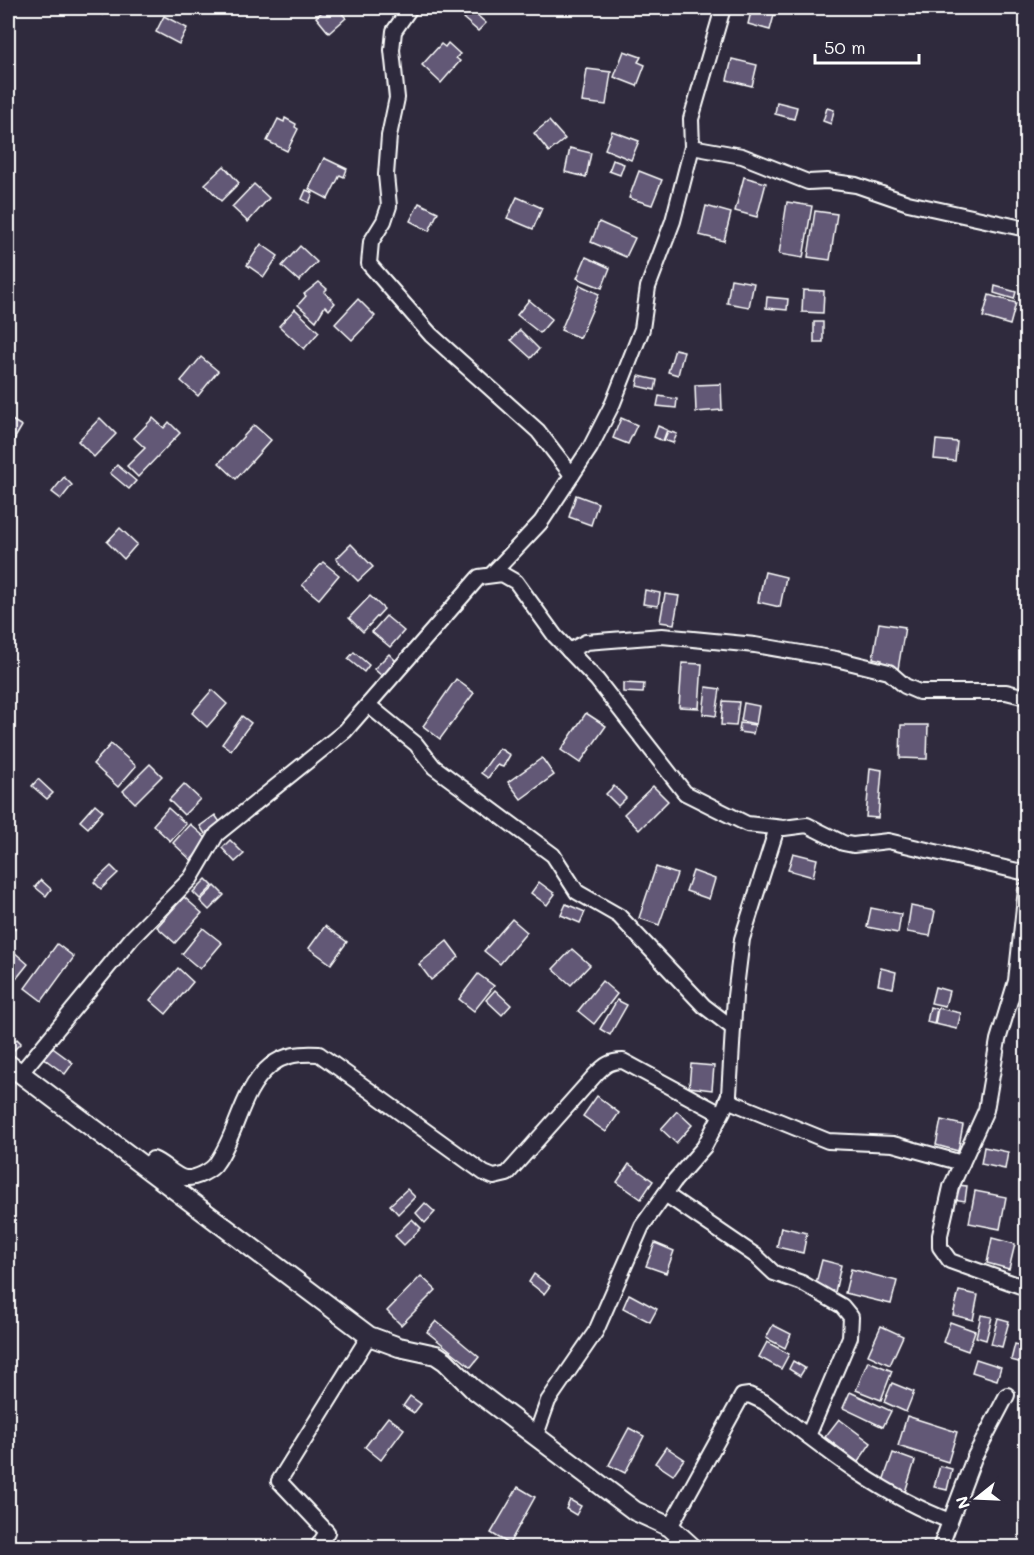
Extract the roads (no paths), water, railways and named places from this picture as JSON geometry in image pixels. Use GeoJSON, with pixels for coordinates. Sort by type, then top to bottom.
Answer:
{"type":"FeatureCollection","features":[{"type":"Feature","properties":{"kind":"street"},"geometry":{"type":"LineString","coordinates":[[410,8],[394,31],[392,50],[397,98],[388,136],[386,175],[389,206],[384,221],[371,242],[369,264],[431,335],[538,431],[572,475]]}},
{"type":"Feature","properties":{"kind":"street"},"geometry":{"type":"LineString","coordinates":[[492,574],[541,522],[590,448],[613,403],[642,329],[648,287],[673,221],[692,147],[691,118],[723,8]]}},
{"type":"Feature","properties":{"kind":"street"},"geometry":{"type":"LineString","coordinates":[[692,147],[742,156],[808,183],[827,181],[856,185],[908,203],[1026,229]]}},
{"type":"Feature","properties":{"kind":"street"},"geometry":{"type":"LineString","coordinates":[[693,1548],[670,1527],[635,1510],[472,1388],[436,1355],[399,1347],[369,1336],[14,1069],[132,938],[191,878],[217,834],[345,731],[479,577],[492,574],[502,574],[516,582],[569,651],[597,680],[685,793],[747,824],[777,828],[807,825],[843,843],[853,845],[888,841],[1026,873]]}},
{"type":"Feature","properties":{"kind":"street"},"geometry":{"type":"LineString","coordinates":[[569,651],[586,642],[663,636],[743,644],[836,659],[889,672],[905,686],[919,692],[1006,692],[1026,697]]}},
{"type":"Feature","properties":{"kind":"street"},"geometry":{"type":"LineString","coordinates":[[368,705],[416,744],[434,767],[553,855],[578,892],[619,916],[704,1006],[733,1028]]}},
{"type":"Feature","properties":{"kind":"street"},"geometry":{"type":"LineString","coordinates":[[536,1435],[548,1401],[596,1331],[642,1226],[704,1147],[727,1100],[742,939],[777,828]]}},
{"type":"Feature","properties":{"kind":"street"},"geometry":{"type":"LineString","coordinates":[[1026,889],[1016,981],[998,1040],[986,1110],[951,1187],[940,1235],[943,1252],[950,1261],[1026,1287]]}},
{"type":"Feature","properties":{"kind":"street"},"geometry":{"type":"LineString","coordinates":[[145,1168],[153,1159],[183,1178],[190,1178],[200,1175],[216,1164],[251,1089],[271,1065],[297,1053],[319,1054],[484,1173],[494,1177],[507,1174],[596,1074],[607,1064],[615,1061],[623,1061],[721,1114]]}},
{"type":"Feature","properties":{"kind":"street"},"geometry":{"type":"LineString","coordinates":[[727,1100],[828,1141],[893,1144],[962,1163]]}},
{"type":"Feature","properties":{"kind":"street"},"geometry":{"type":"LineString","coordinates":[[665,1194],[756,1256],[774,1273],[802,1283],[842,1305],[852,1317],[850,1337],[808,1436]]}},
{"type":"Feature","properties":{"kind":"street"},"geometry":{"type":"LineString","coordinates":[[317,1548],[327,1532],[279,1481],[369,1336]]}},
{"type":"Feature","properties":{"kind":"street"},"geometry":{"type":"LineString","coordinates":[[670,1527],[742,1396],[749,1395],[764,1402],[884,1491],[950,1521]]}},
{"type":"Feature","properties":{"kind":"street"},"geometry":{"type":"LineString","coordinates":[[940,1548],[974,1458],[1007,1395]]}}]}
